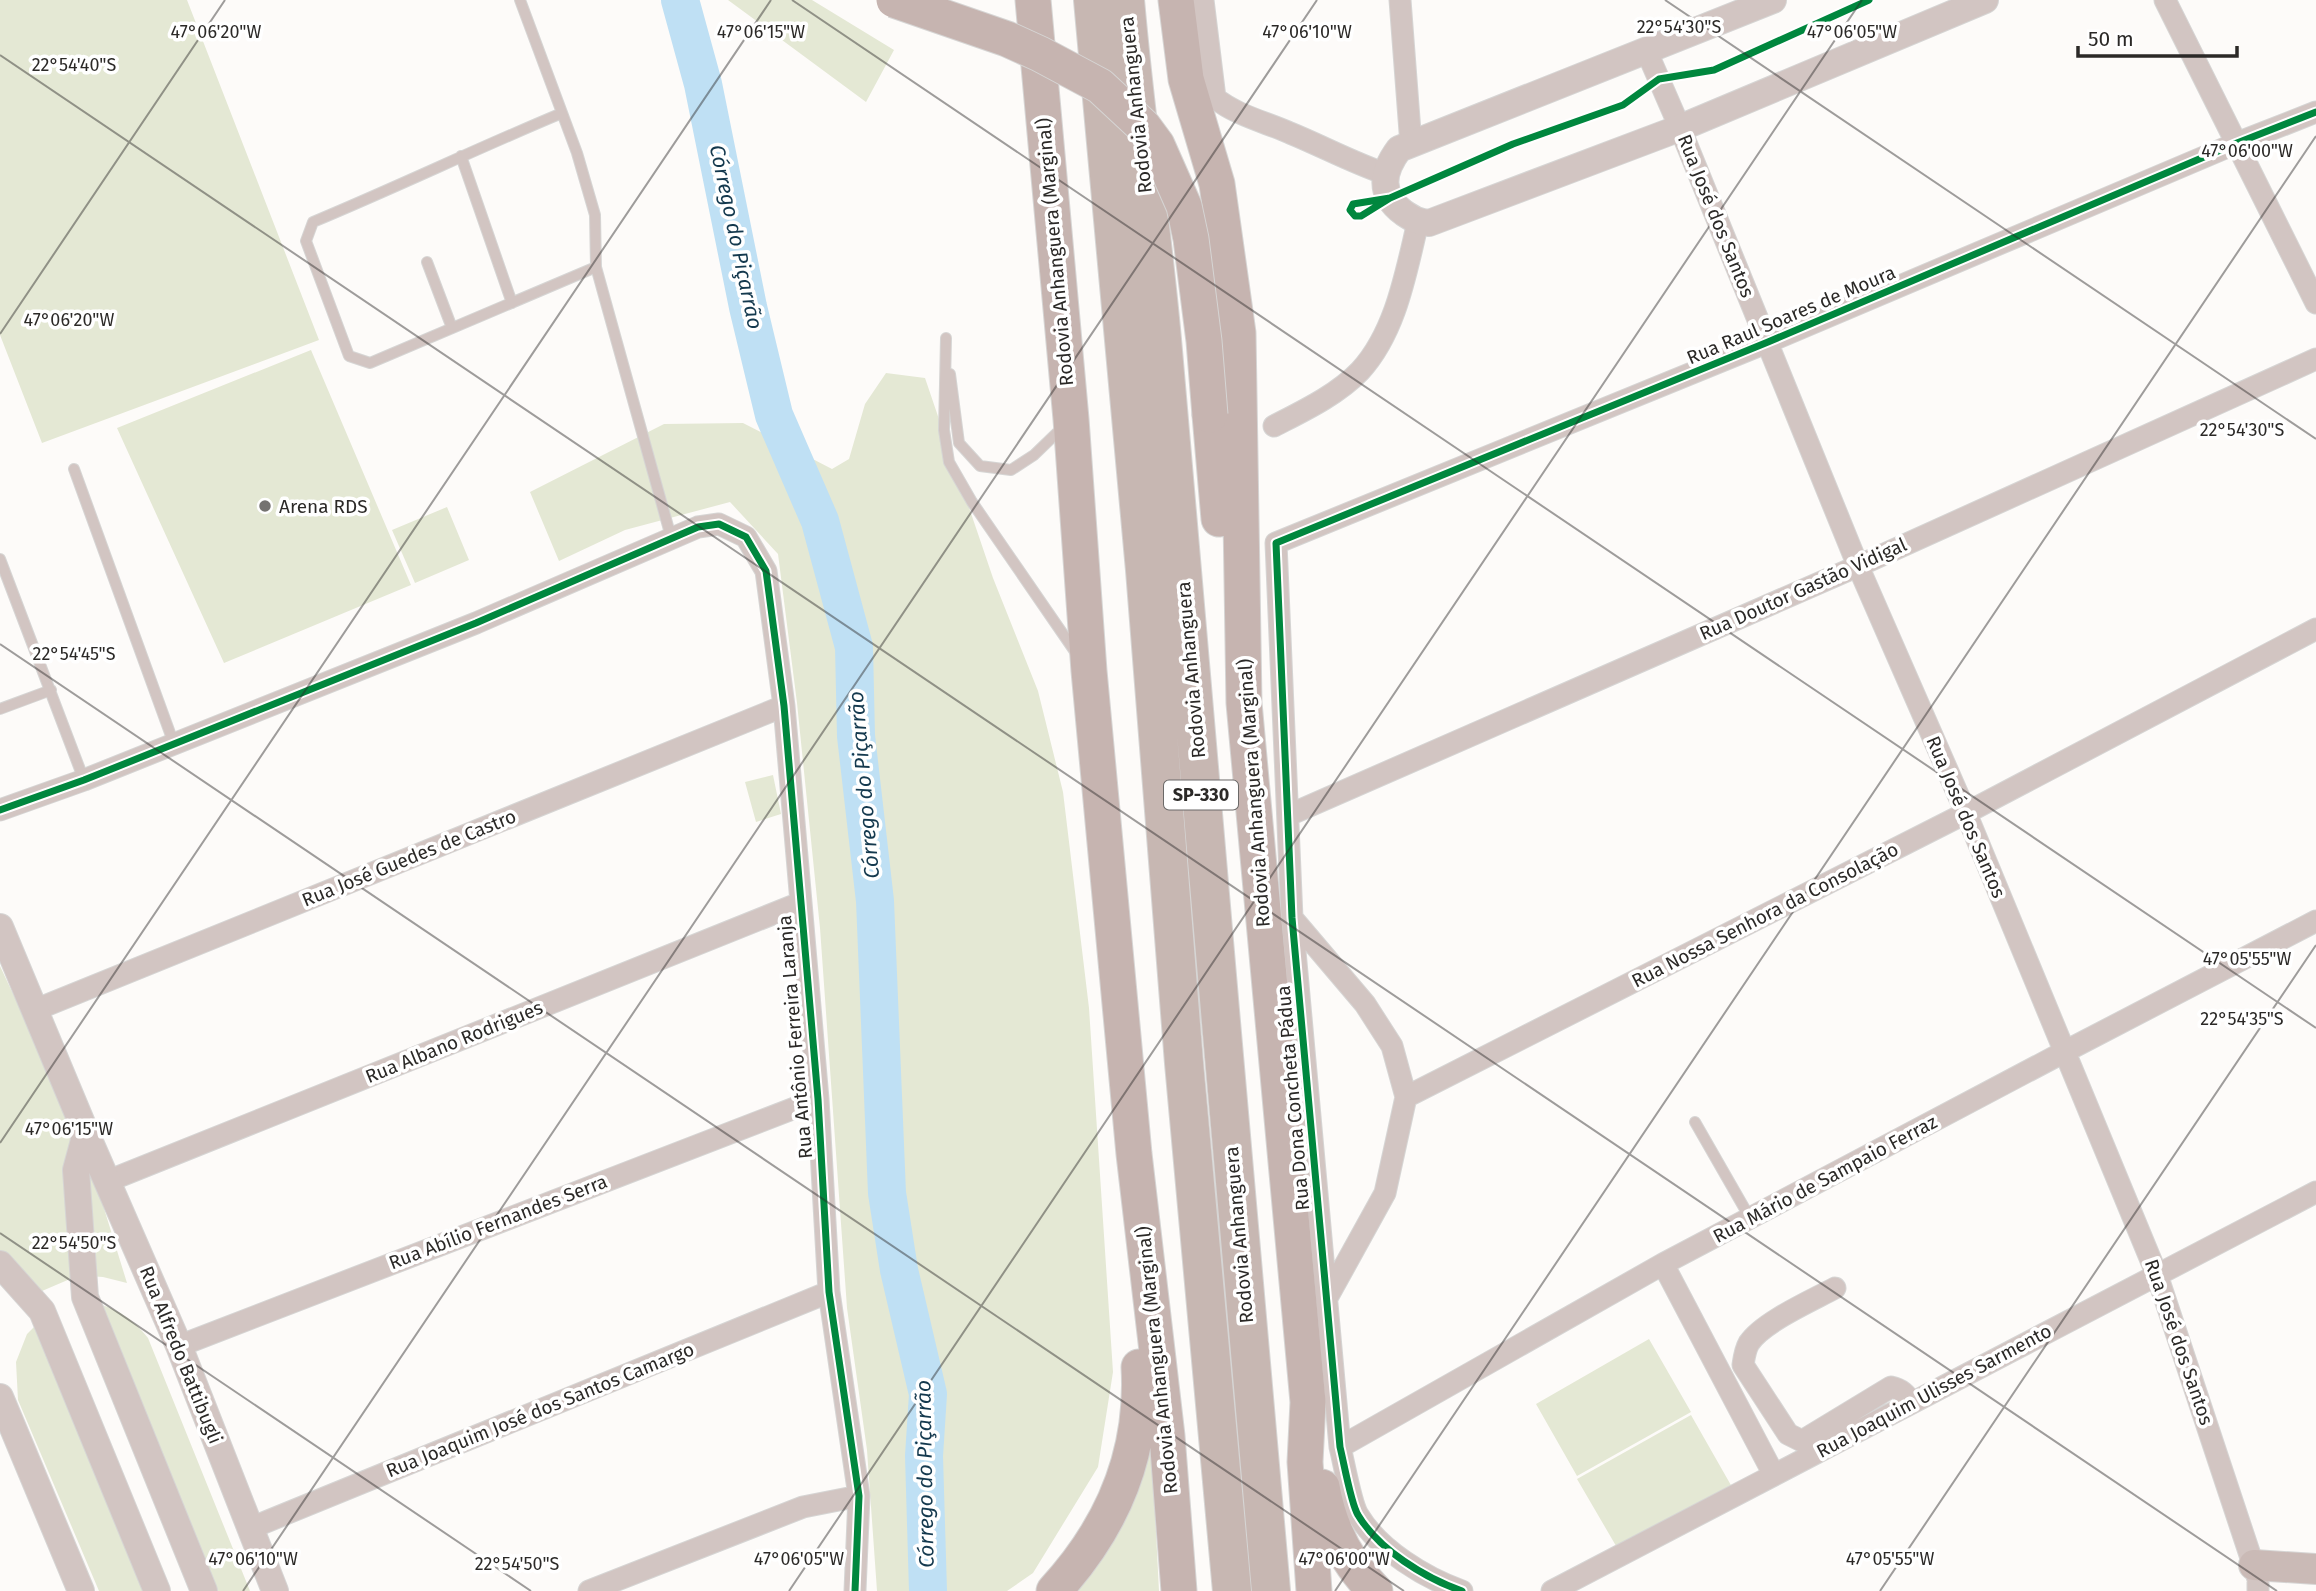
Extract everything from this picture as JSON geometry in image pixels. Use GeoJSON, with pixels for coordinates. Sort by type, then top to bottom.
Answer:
{"type":"FeatureCollection","features":[{"type":"Feature","properties":{"kind":"highway"},"geometry":{"type":"LineString","coordinates":[[894,0],[1007,38],[1100,86],[1143,126],[1157,145],[1184,206],[1191,239],[1204,341],[1222,565],[1244,703]]}},
{"type":"Feature","properties":{"kind":"highway"},"geometry":{"type":"LineString","coordinates":[[1026,0],[1035,36]]}},
{"type":"Feature","properties":{"kind":"highway","name":"Rodovia Anhanguera (Marginal)"},"geometry":{"type":"LineString","coordinates":[[1033,0],[1134,1154],[1167,1436],[1179,1591]]}},
{"type":"Feature","properties":{"kind":"highway","name":"Rodovia Anhanguera"},"geometry":{"type":"LineString","coordinates":[[1093,0],[1145,570],[1184,1063],[1232,1591]]}},
{"type":"Feature","properties":{"kind":"highway","name":"Rodovia Anhanguera"},"geometry":{"type":"LineString","coordinates":[[1125,0],[1159,303],[1271,1591]]}},
{"type":"Feature","properties":{"kind":"highway","name":"Rodovia Anhanguera (Marginal)"},"geometry":{"type":"LineString","coordinates":[[1176,0],[1186,79],[1217,184],[1238,333],[1244,703],[1308,1402],[1305,1462],[1314,1591]]}},
{"type":"Feature","properties":{"kind":"highway"},"geometry":{"type":"LineString","coordinates":[[1054,1591],[1082,1556],[1110,1511],[1127,1473],[1136,1441],[1141,1387],[1130,1199],[1134,1154]]}},
{"type":"Feature","properties":{"kind":"highway"},"geometry":{"type":"LineString","coordinates":[[1308,1402],[1328,1513],[1350,1560],[1376,1591]]}},
{"type":"Feature","properties":{"kind":"main road"},"geometry":{"type":"LineString","coordinates":[[2256,1578],[2316,1569]]}},
{"type":"Feature","properties":{"kind":"street"},"geometry":{"type":"LineString","coordinates":[[1203,0],[1215,98],[1222,104],[1363,167],[1386,174]]}},
{"type":"Feature","properties":{"kind":"street"},"geometry":{"type":"LineString","coordinates":[[1401,0],[1410,145]]}},
{"type":"Feature","properties":{"kind":"street"},"geometry":{"type":"LineString","coordinates":[[1773,0],[1399,149],[1389,162],[1386,174],[1387,193],[1393,203],[1418,222],[1429,223],[1681,128],[1985,0]]}},
{"type":"Feature","properties":{"kind":"street"},"geometry":{"type":"LineString","coordinates":[[2165,0],[2316,303]]}},
{"type":"Feature","properties":{"kind":"street","name":"Rua José dos Santos"},"geometry":{"type":"LineString","coordinates":[[1647,52],[1681,128],[1858,566],[1966,813],[2157,1275],[2256,1578]]}},
{"type":"Feature","properties":{"kind":"street","name":"Rua Raul Soares de Moura"},"geometry":{"type":"LineString","coordinates":[[1276,543],[1768,342],[2237,143],[2316,113]]}},
{"type":"Feature","properties":{"kind":"street"},"geometry":{"type":"LineString","coordinates":[[1274,426],[1316,404],[1359,372],[1372,355],[1386,330],[1397,300],[1418,222]]}},
{"type":"Feature","properties":{"kind":"street","name":"Rua Doutor Gastão Vidigal"},"geometry":{"type":"LineString","coordinates":[[1289,815],[1858,566],[2316,359]]}},
{"type":"Feature","properties":{"kind":"street","name":"Rua Antônio Ferreira Laranja"},"geometry":{"type":"LineString","coordinates":[[671,537],[698,527],[719,524],[732,528],[746,537],[766,571],[783,706],[818,1099],[829,1292],[859,1496],[855,1591]]}},
{"type":"Feature","properties":{"kind":"street"},"geometry":{"type":"LineString","coordinates":[[0,810],[84,780],[476,623],[671,537]]}},
{"type":"Feature","properties":{"kind":"street","name":"Rua Dona Concheta Pádua"},"geometry":{"type":"LineString","coordinates":[[1276,543],[1292,919],[1340,1447],[1357,1514],[1384,1546],[1414,1568],[1462,1591]]}},
{"type":"Feature","properties":{"kind":"street","name":"Rua Nossa Senhora da Consolação"},"geometry":{"type":"LineString","coordinates":[[1406,1097],[1966,813],[2316,629]]}},
{"type":"Feature","properties":{"kind":"street","name":"Rua José Guedes de Castro"},"geometry":{"type":"LineString","coordinates":[[34,1010],[783,706]]}},
{"type":"Feature","properties":{"kind":"street","name":"Rua Albano Rodrigues"},"geometry":{"type":"LineString","coordinates":[[108,1181],[800,902]]}},
{"type":"Feature","properties":{"kind":"street"},"geometry":{"type":"LineString","coordinates":[[1292,919],[1365,1004],[1392,1046],[1406,1097],[1385,1193],[1327,1298]]}},
{"type":"Feature","properties":{"kind":"street","name":"Rua Mário de Sampaio Ferraz"},"geometry":{"type":"LineString","coordinates":[[1340,1447],[1750,1218],[2316,921]]}},
{"type":"Feature","properties":{"kind":"street","name":"Rua Alfredo Battibugli"},"geometry":{"type":"LineString","coordinates":[[3,936],[179,1346],[275,1591]]}},
{"type":"Feature","properties":{"kind":"street","name":"Rua Abílio Fernandes Serra"},"geometry":{"type":"LineString","coordinates":[[179,1346],[818,1099]]}},
{"type":"Feature","properties":{"kind":"street"},"geometry":{"type":"LineString","coordinates":[[86,1133],[76,1170],[85,1297],[204,1591]]}},
{"type":"Feature","properties":{"kind":"street","name":"Rua Joaquim Ulisses Sarmento"},"geometry":{"type":"LineString","coordinates":[[1552,1591],[2316,1192]]}},
{"type":"Feature","properties":{"kind":"street"},"geometry":{"type":"LineString","coordinates":[[0,1264],[42,1311],[157,1591]]}},
{"type":"Feature","properties":{"kind":"street"},"geometry":{"type":"LineString","coordinates":[[1663,1265],[1774,1475]]}},
{"type":"Feature","properties":{"kind":"street"},"geometry":{"type":"LineString","coordinates":[[1835,1288],[1762,1329],[1748,1344],[1745,1353],[1743,1365],[1788,1434],[1802,1441],[1891,1387],[1898,1388],[1912,1402]]}},
{"type":"Feature","properties":{"kind":"street","name":"Rua Joaquim José dos Santos Camargo"},"geometry":{"type":"LineString","coordinates":[[251,1528],[829,1292]]}},
{"type":"Feature","properties":{"kind":"street"},"geometry":{"type":"LineString","coordinates":[[0,1397],[81,1591]]}},
{"type":"Feature","properties":{"kind":"street"},"geometry":{"type":"LineString","coordinates":[[589,1591],[803,1507],[859,1496]]}},
{"type":"Feature","properties":{"kind":"lane"},"geometry":{"type":"LineString","coordinates":[[520,0],[577,153],[595,215],[596,267],[671,537]]}},
{"type":"Feature","properties":{"kind":"lane"},"geometry":{"type":"LineString","coordinates":[[562,113],[313,222],[306,241],[349,356],[370,363],[596,267]]}},
{"type":"Feature","properties":{"kind":"lane"},"geometry":{"type":"LineString","coordinates":[[461,156],[512,303]]}},
{"type":"Feature","properties":{"kind":"lane"},"geometry":{"type":"LineString","coordinates":[[427,262],[452,328]]}},
{"type":"Feature","properties":{"kind":"lane"},"geometry":{"type":"LineString","coordinates":[[1071,419],[1034,455],[1011,470],[980,466],[960,443],[946,338],[944,430],[949,461],[972,502],[1090,671]]}},
{"type":"Feature","properties":{"kind":"lane"},"geometry":{"type":"LineString","coordinates":[[74,468],[174,744]]}},
{"type":"Feature","properties":{"kind":"lane"},"geometry":{"type":"LineString","coordinates":[[0,559],[84,780]]}},
{"type":"Feature","properties":{"kind":"lane"},"geometry":{"type":"LineString","coordinates":[[0,709],[51,690]]}},
{"type":"Feature","properties":{"kind":"lane"},"geometry":{"type":"LineString","coordinates":[[1695,1122],[1750,1218]]}},
{"type":"Feature","properties":{"kind":"green space"},"geometry":{"type":"Polygon","coordinates":[[[0,0],[187,0],[319,340],[42,443],[0,335],[0,0]]]}},
{"type":"Feature","properties":{"kind":"green space"},"geometry":{"type":"Polygon","coordinates":[[[728,0],[812,0],[894,50],[866,102],[728,0]]]}},
{"type":"Feature","properties":{"kind":"green space","name":"Arena RDS"},"geometry":{"type":"Polygon","coordinates":[[[311,350],[411,585],[224,663],[117,428],[311,350]]]}},
{"type":"Feature","properties":{"kind":"green space"},"geometry":{"type":"Polygon","coordinates":[[[886,373],[925,378],[993,578],[1038,691],[1063,792],[1089,1008],[1113,1372],[1098,1467],[1033,1573],[1007,1591],[877,1591],[867,1450],[847,1308],[820,928],[797,703],[778,554],[730,502],[625,530],[559,561],[530,492],[664,424],[743,423],[832,469],[849,459],[865,404],[886,373]]]}},
{"type":"Feature","properties":{"kind":"green space"},"geometry":{"type":"Polygon","coordinates":[[[447,507],[469,560],[415,583],[392,530],[447,507]]]}},
{"type":"Feature","properties":{"kind":"green space"},"geometry":{"type":"Polygon","coordinates":[[[773,775],[781,814],[756,822],[745,782],[773,775]]]}},
{"type":"Feature","properties":{"kind":"green space"},"geometry":{"type":"Polygon","coordinates":[[[0,966],[79,1135],[77,1276],[35,1294],[0,1253],[0,966]]]}},
{"type":"Feature","properties":{"kind":"green space"},"geometry":{"type":"Polygon","coordinates":[[[86,1150],[127,1283],[88,1276],[86,1150]]]}},
{"type":"Feature","properties":{"kind":"green space"},"geometry":{"type":"Polygon","coordinates":[[[95,1303],[124,1316],[137,1325],[148,1338],[250,1591],[210,1591],[95,1303]]]}},
{"type":"Feature","properties":{"kind":"green space"},"geometry":{"type":"Polygon","coordinates":[[[39,1322],[148,1591],[99,1591],[18,1400],[16,1362],[27,1334],[39,1322]]]}},
{"type":"Feature","properties":{"kind":"green space"},"geometry":{"type":"Polygon","coordinates":[[[1649,1339],[1691,1412],[1577,1476],[1536,1404],[1649,1339]]]}},
{"type":"Feature","properties":{"kind":"green space"},"geometry":{"type":"Polygon","coordinates":[[[1691,1415],[1732,1487],[1619,1551],[1577,1479],[1691,1415]]]}},
{"type":"Feature","properties":{"kind":"green space"},"geometry":{"type":"Polygon","coordinates":[[[1147,1450],[1152,1454],[1159,1591],[1064,1591],[1147,1450]]]}},
{"type":"Feature","properties":{"kind":"waterway","name":"Córrego do Piçarrão"},"geometry":{"type":"LineString","coordinates":[[680,0],[703,84],[748,307],[774,415],[820,521],[854,647],[856,736],[875,901],[887,1193],[899,1270],[928,1394],[924,1456],[928,1591]]}},
{"type":"Feature","properties":{"kind":"cycle path"},"geometry":{"type":"LineString","coordinates":[[1390,198],[1353,204],[1350,210],[1355,216],[1361,216],[1390,198],[1513,144],[1623,105],[1659,79],[1714,70],[1869,0]]}},
{"type":"Feature","properties":{"kind":"cycle path"},"geometry":{"type":"LineString","coordinates":[[1462,1591],[1433,1579],[1404,1561],[1367,1528],[1353,1502],[1340,1447],[1292,918],[1276,543],[1768,342],[2316,112]]}},
{"type":"Feature","properties":{"kind":"cycle path"},"geometry":{"type":"LineString","coordinates":[[0,810],[84,780],[476,623],[698,527],[719,524],[746,537],[766,571],[784,706],[818,1099],[829,1292],[859,1496],[855,1591]]}},
{"type":"Feature","properties":{"kind":"place","name":"Arena RDS"},"geometry":{"type":"Point","coordinates":[265,506]}}]}
